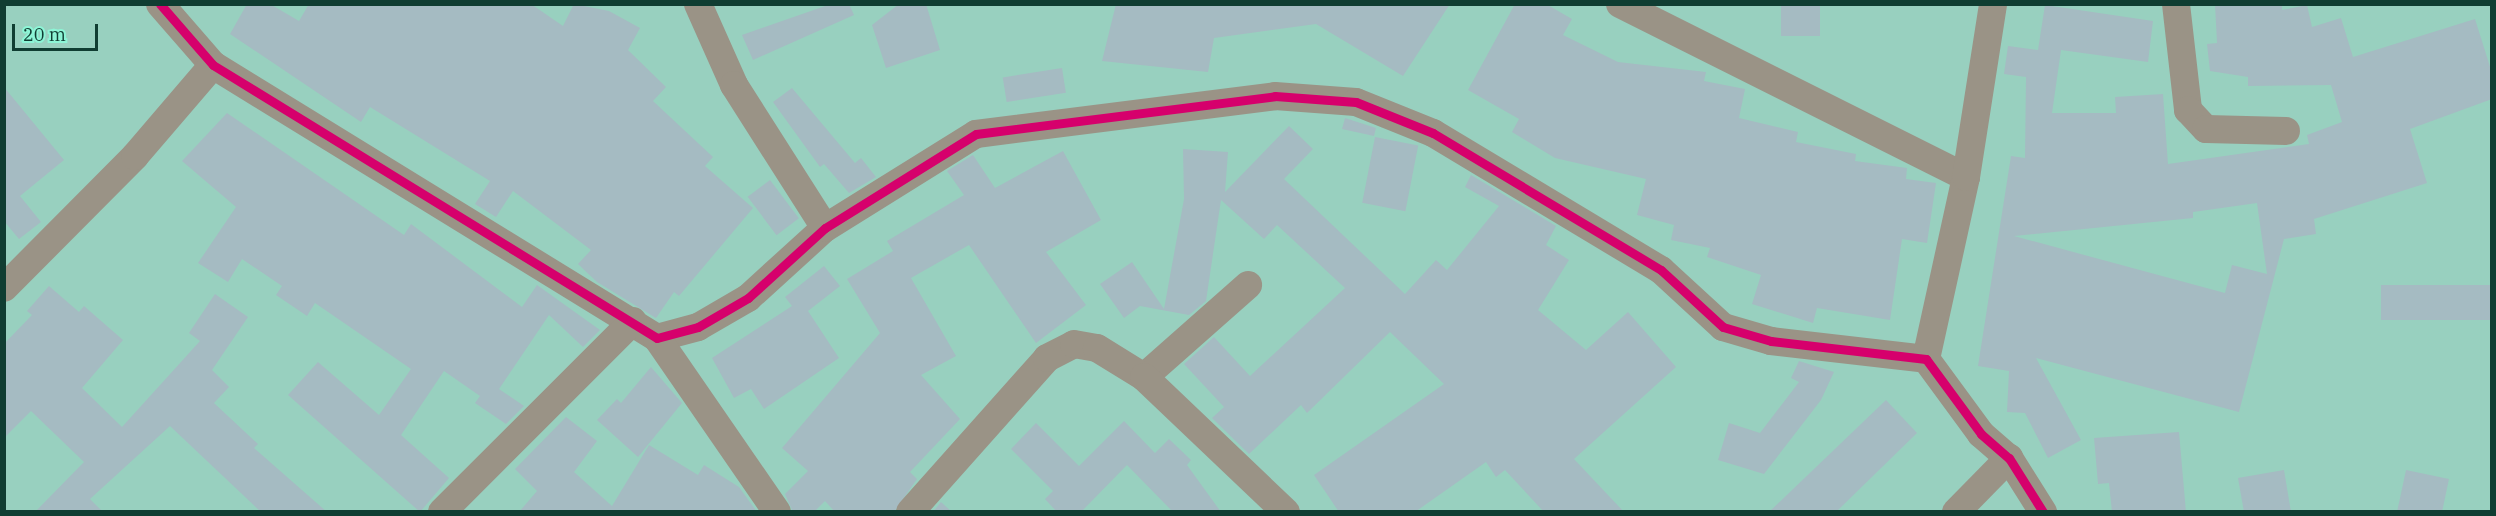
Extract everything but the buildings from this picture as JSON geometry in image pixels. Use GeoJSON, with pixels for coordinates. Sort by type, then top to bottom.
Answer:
{"type":"FeatureCollection","features":[{"type":"Feature","properties":{"kind":"street"},"geometry":{"type":"LineString","coordinates":[[160,4],[213,65],[633,321],[657,338],[777,512]]}},
{"type":"Feature","properties":{"kind":"street"},"geometry":{"type":"LineString","coordinates":[[698,4],[734,85],[825,228]]}},
{"type":"Feature","properties":{"kind":"street"},"geometry":{"type":"LineString","coordinates":[[1620,4],[1965,177]]}},
{"type":"Feature","properties":{"kind":"street"},"geometry":{"type":"LineString","coordinates":[[1926,359],[1965,177],[1993,4]]}},
{"type":"Feature","properties":{"kind":"street"},"geometry":{"type":"LineString","coordinates":[[2176,4],[2188,110],[2206,129],[2286,131]]}},
{"type":"Feature","properties":{"kind":"street"},"geometry":{"type":"LineString","coordinates":[[4,288],[135,156],[213,65]]}},
{"type":"Feature","properties":{"kind":"street"},"geometry":{"type":"LineString","coordinates":[[657,338],[698,327],[748,298],[825,228],[976,134],[1275,96],[1356,102],[1433,133],[1661,270],[1723,327],[1770,341],[1926,359],[1981,434],[2009,458],[2043,512]]}},
{"type":"Feature","properties":{"kind":"street"},"geometry":{"type":"LineString","coordinates":[[1144,378],[1248,285]]}},
{"type":"Feature","properties":{"kind":"street"},"geometry":{"type":"LineString","coordinates":[[442,512],[633,321]]}},
{"type":"Feature","properties":{"kind":"street"},"geometry":{"type":"LineString","coordinates":[[910,512],[1047,358],[1074,344],[1097,348],[1144,378],[1286,512]]}},
{"type":"Feature","properties":{"kind":"street"},"geometry":{"type":"LineString","coordinates":[[1956,512],[2009,458]]}},
{"type":"Feature","properties":{"kind":"cycle path"},"geometry":{"type":"LineString","coordinates":[[160,4],[213,65],[657,338],[698,327],[748,298],[825,228],[976,134],[1275,96],[1356,102],[1433,133],[1661,270],[1723,327],[1771,341],[1926,359],[1981,434],[2009,458],[2043,512]]}}]}
